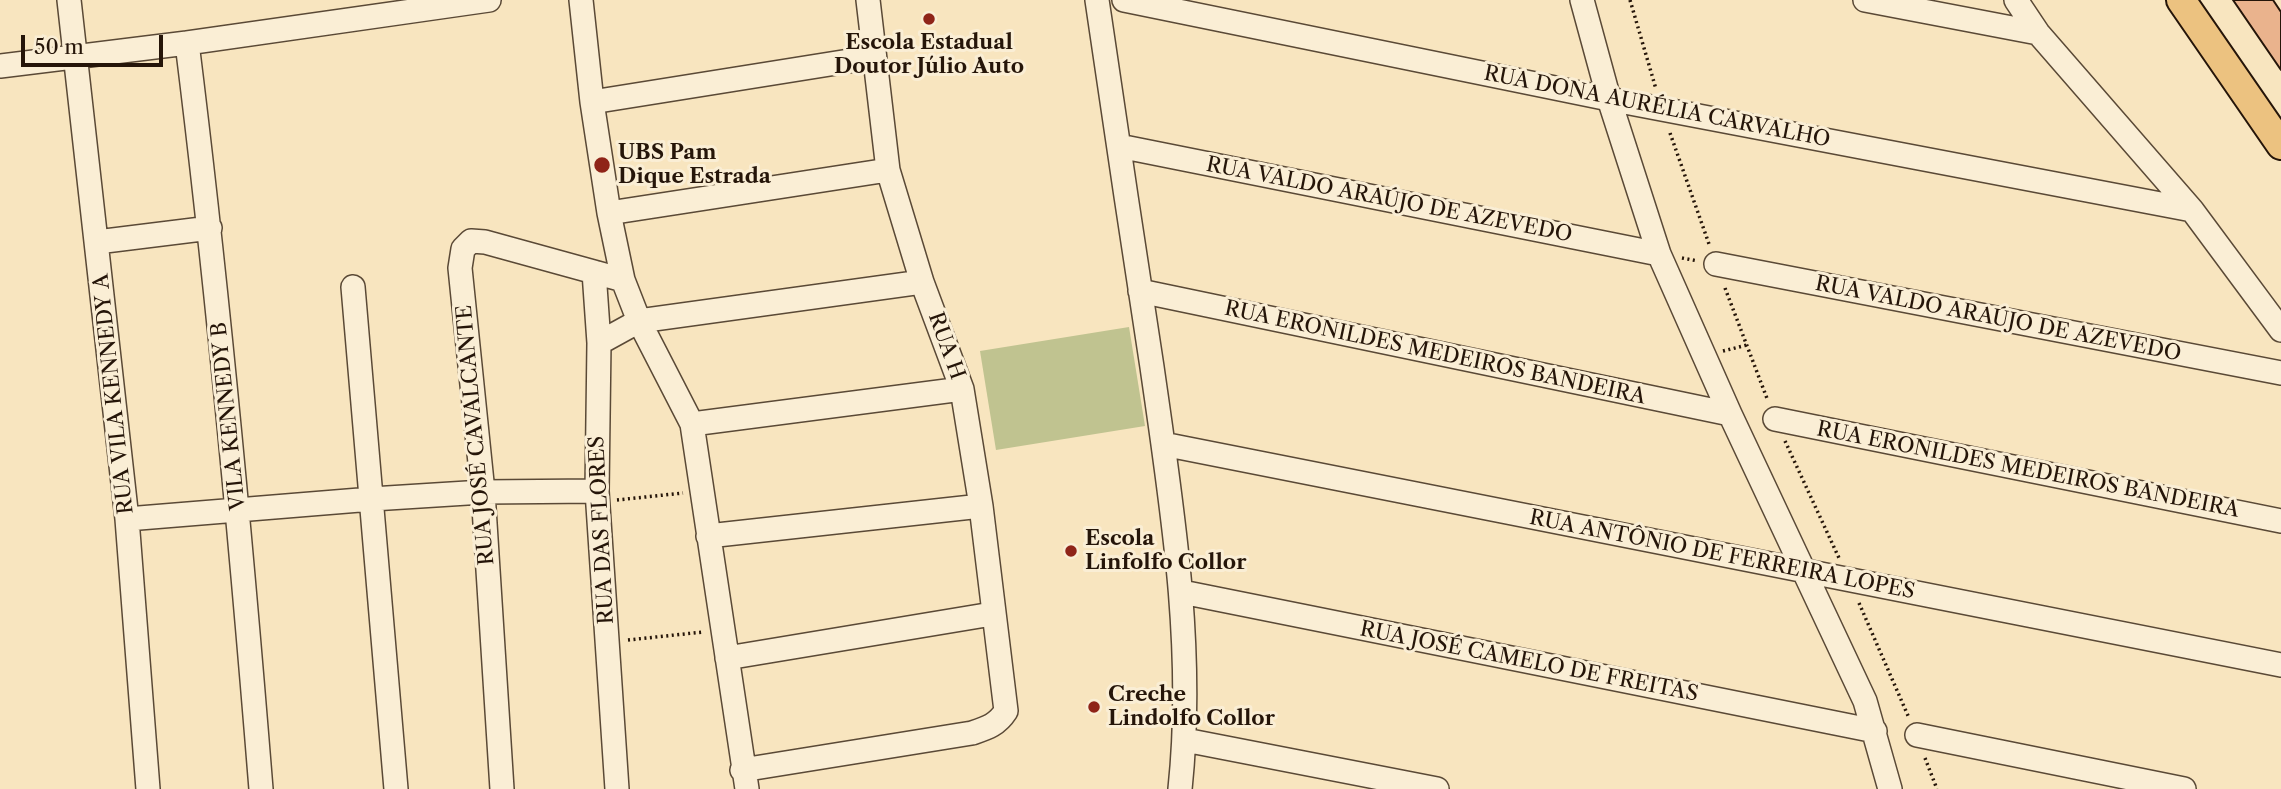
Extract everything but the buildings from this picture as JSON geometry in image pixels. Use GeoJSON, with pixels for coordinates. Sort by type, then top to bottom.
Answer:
{"type":"FeatureCollection","features":[{"type":"Feature","properties":{"kind":"main road"},"geometry":{"type":"LineString","coordinates":[[2181,0],[2281,145]]}},
{"type":"Feature","properties":{"kind":"street","name":"RUA VILA KENNEDY A"},"geometry":{"type":"LineString","coordinates":[[69,0],[128,519],[148,789]]}},
{"type":"Feature","properties":{"kind":"street"},"geometry":{"type":"LineString","coordinates":[[581,0],[592,102],[609,213],[623,280],[639,321],[692,424],[744,780]]}},
{"type":"Feature","properties":{"kind":"street","name":"RUA H"},"geometry":{"type":"LineString","coordinates":[[744,780],[972,733],[1000,720],[1006,711],[992,614],[981,506],[962,389],[922,282],[888,170],[868,0]]}},
{"type":"Feature","properties":{"kind":"street"},"geometry":{"type":"LineString","coordinates":[[1097,0],[1163,444],[1182,593],[1185,740],[1180,789]]}},
{"type":"Feature","properties":{"kind":"street","name":"RUA DONA AURÉLIA CARVALHO"},"geometry":{"type":"LineString","coordinates":[[1124,0],[1609,99],[2192,210]]}},
{"type":"Feature","properties":{"kind":"street"},"geometry":{"type":"LineString","coordinates":[[1581,0],[1609,99],[1659,254],[1730,414],[1865,701],[1890,789]]}},
{"type":"Feature","properties":{"kind":"street"},"geometry":{"type":"LineString","coordinates":[[1865,0],[2038,33]]}},
{"type":"Feature","properties":{"kind":"street"},"geometry":{"type":"LineString","coordinates":[[2016,0],[2038,33],[2192,210],[2281,330]]}},
{"type":"Feature","properties":{"kind":"street"},"geometry":{"type":"LineString","coordinates":[[0,66],[187,43],[474,1]]}},
{"type":"Feature","properties":{"kind":"street","name":"VILA KENNEDY B"},"geometry":{"type":"LineString","coordinates":[[187,43],[211,228],[261,789]]}},
{"type":"Feature","properties":{"kind":"street"},"geometry":{"type":"LineString","coordinates":[[592,102],[874,57]]}},
{"type":"Feature","properties":{"kind":"street","name":"RUA VALDO ARAÚJO DE AZEVEDO"},"geometry":{"type":"LineString","coordinates":[[1119,146],[1659,254]]}},
{"type":"Feature","properties":{"kind":"street"},"geometry":{"type":"LineString","coordinates":[[609,213],[888,170]]}},
{"type":"Feature","properties":{"kind":"street"},"geometry":{"type":"LineString","coordinates":[[97,242],[211,228]]}},
{"type":"Feature","properties":{"kind":"street","name":"RUA JOSÉ CAVALCANTE"},"geometry":{"type":"LineString","coordinates":[[502,789],[484,492],[460,268],[464,249],[471,242],[485,242],[623,280]]}},
{"type":"Feature","properties":{"kind":"street","name":"RUA VALDO ARAÚJO DE AZEVEDO"},"geometry":{"type":"LineString","coordinates":[[1716,264],[2281,373]]}},
{"type":"Feature","properties":{"kind":"street","name":"RUA DAS FLORES"},"geometry":{"type":"LineString","coordinates":[[594,272],[599,343],[598,497],[617,789]]}},
{"type":"Feature","properties":{"kind":"street"},"geometry":{"type":"LineString","coordinates":[[599,343],[639,321],[922,282]]}},
{"type":"Feature","properties":{"kind":"street"},"geometry":{"type":"LineString","coordinates":[[353,287],[396,789]]}},
{"type":"Feature","properties":{"kind":"street","name":"RUA ERONILDES MEDEIROS BANDEIRA"},"geometry":{"type":"LineString","coordinates":[[1140,291],[1730,414]]}},
{"type":"Feature","properties":{"kind":"street"},"geometry":{"type":"LineString","coordinates":[[692,424],[962,389]]}},
{"type":"Feature","properties":{"kind":"street","name":"RUA ERONILDES MEDEIROS BANDEIRA"},"geometry":{"type":"LineString","coordinates":[[1775,419],[2281,521]]}},
{"type":"Feature","properties":{"kind":"street","name":"RUA ANTÔNIO DE FERREIRA LOPES"},"geometry":{"type":"LineString","coordinates":[[1163,444],[2281,665]]}},
{"type":"Feature","properties":{"kind":"street"},"geometry":{"type":"LineString","coordinates":[[128,519],[484,492],[598,497]]}},
{"type":"Feature","properties":{"kind":"street"},"geometry":{"type":"LineString","coordinates":[[708,536],[981,506]]}},
{"type":"Feature","properties":{"kind":"street","name":"RUA JOSÉ CAMELO DE FREITAS"},"geometry":{"type":"LineString","coordinates":[[1182,593],[1875,731]]}},
{"type":"Feature","properties":{"kind":"street"},"geometry":{"type":"LineString","coordinates":[[727,659],[992,614]]}},
{"type":"Feature","properties":{"kind":"street"},"geometry":{"type":"LineString","coordinates":[[1917,735],[2184,789]]}},
{"type":"Feature","properties":{"kind":"street"},"geometry":{"type":"LineString","coordinates":[[1185,740],[1437,789]]}},
{"type":"Feature","properties":{"kind":"path"},"geometry":{"type":"LineString","coordinates":[[1659,254],[1716,264]]}},
{"type":"Feature","properties":{"kind":"path"},"geometry":{"type":"LineString","coordinates":[[598,497],[702,491]]}},
{"type":"Feature","properties":{"kind":"path"},"geometry":{"type":"LineString","coordinates":[[608,642],[723,630]]}},
{"type":"Feature","properties":{"kind":"green space"},"geometry":{"type":"Polygon","coordinates":[[[1129,327],[1145,426],[996,450],[980,351],[1129,327]]]}},
{"type":"Feature","properties":{"kind":"place","name":"Escola Estadual Doutor Júlio Auto"},"geometry":{"type":"Point","coordinates":[929,19]}},
{"type":"Feature","properties":{"kind":"place","name":"UBS Pam Dique Estrada"},"geometry":{"type":"Point","coordinates":[602,165]}},
{"type":"Feature","properties":{"kind":"place","name":"Escola Linfolfo Collor"},"geometry":{"type":"Point","coordinates":[1071,551]}},
{"type":"Feature","properties":{"kind":"place","name":"Creche Lindolfo Collor"},"geometry":{"type":"Point","coordinates":[1094,707]}}]}
